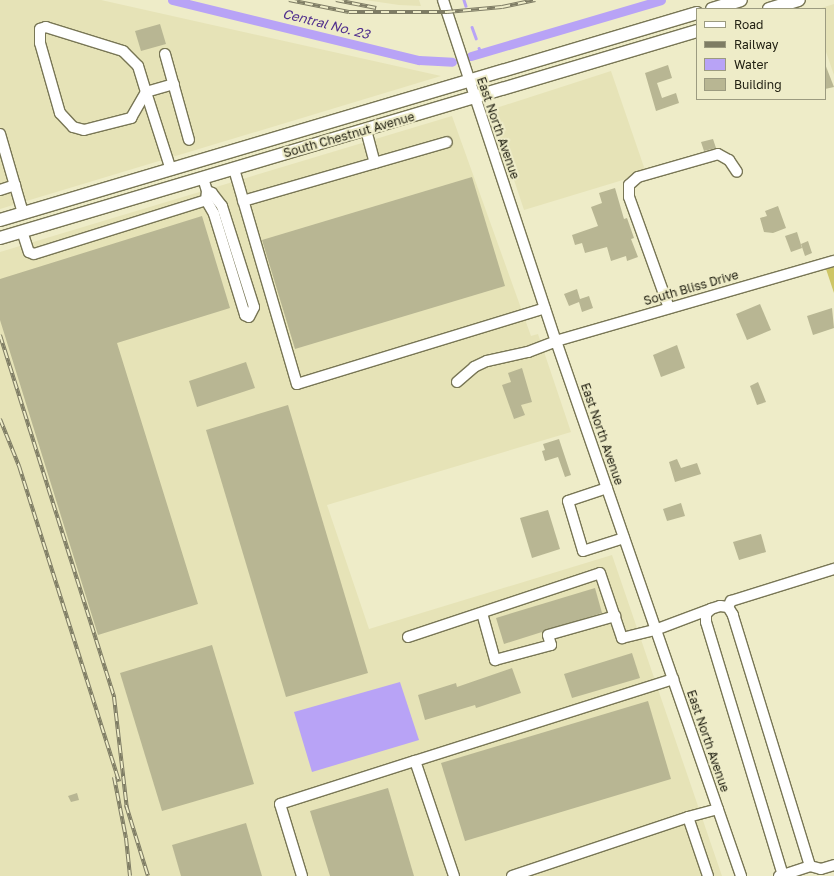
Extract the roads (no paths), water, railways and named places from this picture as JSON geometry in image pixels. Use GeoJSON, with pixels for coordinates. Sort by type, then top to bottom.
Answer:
{"type":"FeatureCollection","features":[{"type":"Feature","properties":{"kind":"main road"},"geometry":{"type":"LineString","coordinates":[[715,8],[742,0]]}},
{"type":"Feature","properties":{"kind":"main road"},"geometry":{"type":"LineString","coordinates":[[772,8],[799,0]]}},
{"type":"Feature","properties":{"kind":"main road","name":"South Chestnut Avenue"},"geometry":{"type":"LineString","coordinates":[[0,220],[696,13]]}},
{"type":"Feature","properties":{"kind":"main road","name":"South Chestnut Avenue"},"geometry":{"type":"LineString","coordinates":[[0,238],[696,31]]}},
{"type":"Feature","properties":{"kind":"street","name":"East North Avenue"},"geometry":{"type":"LineString","coordinates":[[443,0],[468,82],[556,341],[741,876]]}},
{"type":"Feature","properties":{"kind":"street"},"geometry":{"type":"LineString","coordinates":[[171,170],[146,92],[138,66],[123,51],[46,27],[40,29],[40,43],[60,113],[73,127],[84,130],[131,118],[146,92],[174,84]]}},
{"type":"Feature","properties":{"kind":"street"},"geometry":{"type":"LineString","coordinates":[[165,54],[189,140]]}},
{"type":"Feature","properties":{"kind":"street"},"geometry":{"type":"LineString","coordinates":[[366,130],[375,163]]}},
{"type":"Feature","properties":{"kind":"street"},"geometry":{"type":"LineString","coordinates":[[0,134],[23,214]]}},
{"type":"Feature","properties":{"kind":"street"},"geometry":{"type":"LineString","coordinates":[[243,201],[447,142]]}},
{"type":"Feature","properties":{"kind":"street"},"geometry":{"type":"LineString","coordinates":[[669,308],[629,197],[629,185],[638,177],[718,154],[729,160],[737,172]]}},
{"type":"Feature","properties":{"kind":"street"},"geometry":{"type":"LineString","coordinates":[[234,169],[297,384],[545,308]]}},
{"type":"Feature","properties":{"kind":"street"},"geometry":{"type":"LineString","coordinates":[[22,231],[28,252],[34,254],[206,195],[212,193],[222,206],[254,307],[249,317],[246,315],[214,214],[206,195],[203,178]]}},
{"type":"Feature","properties":{"kind":"street"},"geometry":{"type":"LineString","coordinates":[[0,190],[15,185]]}},
{"type":"Feature","properties":{"kind":"street","name":"South Bliss Drive"},"geometry":{"type":"LineString","coordinates":[[457,382],[474,367],[487,361],[528,352],[556,341],[834,261]]}},
{"type":"Feature","properties":{"kind":"street"},"geometry":{"type":"LineString","coordinates":[[607,488],[568,501],[583,551],[624,538]]}},
{"type":"Feature","properties":{"kind":"street"},"geometry":{"type":"LineString","coordinates":[[728,607],[731,600],[834,569]]}},
{"type":"Feature","properties":{"kind":"street"},"geometry":{"type":"LineString","coordinates":[[408,637],[600,573],[622,638],[656,630],[720,606],[728,607]]}},
{"type":"Feature","properties":{"kind":"street"},"geometry":{"type":"LineString","coordinates":[[728,607],[733,615],[810,866]]}},
{"type":"Feature","properties":{"kind":"street"},"geometry":{"type":"LineString","coordinates":[[711,609],[706,614],[706,622],[781,875],[810,866],[821,869],[834,865]]}},
{"type":"Feature","properties":{"kind":"street"},"geometry":{"type":"LineString","coordinates":[[482,613],[495,660],[551,645],[548,635],[615,616]]}},
{"type":"Feature","properties":{"kind":"street"},"geometry":{"type":"LineString","coordinates":[[302,876],[280,804],[673,679]]}},
{"type":"Feature","properties":{"kind":"street"},"geometry":{"type":"LineString","coordinates":[[415,761],[454,876]]}},
{"type":"Feature","properties":{"kind":"street"},"geometry":{"type":"LineString","coordinates":[[512,876],[688,817],[718,809]]}},
{"type":"Feature","properties":{"kind":"street"},"geometry":{"type":"LineString","coordinates":[[688,817],[708,876]]}},
{"type":"Feature","properties":{"kind":"water"},"geometry":{"type":"Polygon","coordinates":[[[400,682],[419,740],[312,772],[294,712],[400,682]]]}},
{"type":"Feature","properties":{"kind":"waterway","name":"Central No. 23"},"geometry":{"type":"LineString","coordinates":[[172,0],[419,60],[452,62]]}},
{"type":"Feature","properties":{"kind":"waterway"},"geometry":{"type":"LineString","coordinates":[[464,0],[466,6]]}},
{"type":"Feature","properties":{"kind":"waterway","name":"Central No. 23"},"geometry":{"type":"LineString","coordinates":[[471,56],[661,0]]}},
{"type":"Feature","properties":{"kind":"waterway"},"geometry":{"type":"LineString","coordinates":[[472,27],[476,38]]}},
{"type":"Feature","properties":{"kind":"waterway","name":"Central No. 23"},"geometry":{"type":"LineString","coordinates":[[479,48],[481,53]]}},
{"type":"Feature","properties":{"kind":"railway"},"geometry":{"type":"LineString","coordinates":[[289,0],[349,12],[447,12],[502,7],[535,0]]}},
{"type":"Feature","properties":{"kind":"railway"},"geometry":{"type":"LineString","coordinates":[[336,0],[376,8]]}},
{"type":"Feature","properties":{"kind":"railway"},"geometry":{"type":"LineString","coordinates":[[0,335],[114,697],[127,809]]}},
{"type":"Feature","properties":{"kind":"railway"},"geometry":{"type":"LineString","coordinates":[[0,419],[19,466],[119,782]]}},
{"type":"Feature","properties":{"kind":"railway"},"geometry":{"type":"LineString","coordinates":[[114,777],[126,838],[130,876]]}},
{"type":"Feature","properties":{"kind":"railway"},"geometry":{"type":"LineString","coordinates":[[126,805],[148,876]]}}]}
